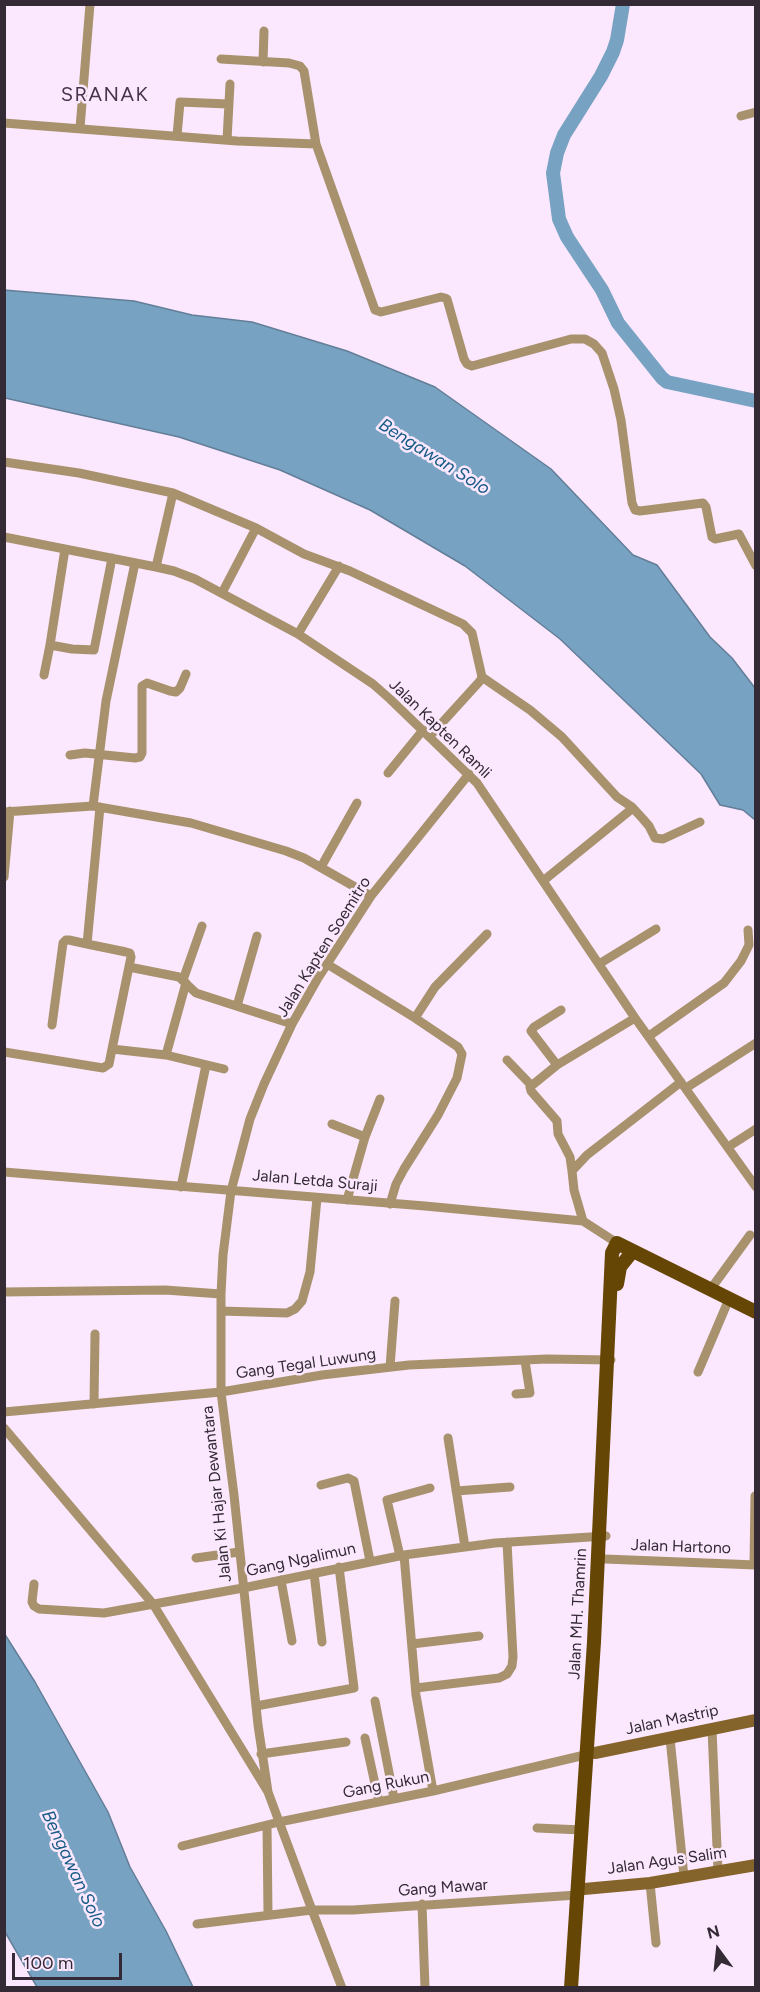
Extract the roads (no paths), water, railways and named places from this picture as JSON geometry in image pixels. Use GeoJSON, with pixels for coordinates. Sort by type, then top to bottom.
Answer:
{"type":"FeatureCollection","features":[{"type":"Feature","properties":{"kind":"main road"},"geometry":{"type":"LineString","coordinates":[[615,1242],[755,1311]]}},
{"type":"Feature","properties":{"kind":"main road","name":"Jalan MH. Thamrin"},"geometry":{"type":"LineString","coordinates":[[578,1988],[577,1943],[582,1830],[591,1754],[610,1360],[618,1274],[612,1253],[615,1242]]}},
{"type":"Feature","properties":{"kind":"main road","name":"Jalan MH. Thamrin"},"geometry":{"type":"LineString","coordinates":[[617,1264],[632,1252]]}},
{"type":"Feature","properties":{"kind":"main road","name":"Jalan MH. Thamrin"},"geometry":{"type":"LineString","coordinates":[[579,1891],[605,1560],[602,1536]]}},
{"type":"Feature","properties":{"kind":"main road","name":"Jalan Mastrip"},"geometry":{"type":"LineString","coordinates":[[591,1754],[756,1720]]}},
{"type":"Feature","properties":{"kind":"main road","name":"Jalan Agus Salim"},"geometry":{"type":"LineString","coordinates":[[579,1891],[650,1883],[756,1865]]}},
{"type":"Feature","properties":{"kind":"main road","name":"Jalan MH. Thamrin"},"geometry":{"type":"LineString","coordinates":[[571,1988],[577,1943]]}},
{"type":"Feature","properties":{"kind":"street"},"geometry":{"type":"LineString","coordinates":[[80,128],[90,4]]}},
{"type":"Feature","properties":{"kind":"street"},"geometry":{"type":"LineString","coordinates":[[263,62],[264,31]]}},
{"type":"Feature","properties":{"kind":"street"},"geometry":{"type":"LineString","coordinates":[[221,59],[289,63],[302,68],[316,144],[375,310],[381,312],[441,297],[447,299],[464,359],[472,366],[571,339],[585,339],[594,344],[602,353],[614,389],[621,420],[634,510],[702,503],[706,507],[712,537],[739,534],[756,566]]}},
{"type":"Feature","properties":{"kind":"street"},"geometry":{"type":"LineString","coordinates":[[227,140],[230,84]]}},
{"type":"Feature","properties":{"kind":"street"},"geometry":{"type":"LineString","coordinates":[[177,136],[180,102],[228,104]]}},
{"type":"Feature","properties":{"kind":"street"},"geometry":{"type":"LineString","coordinates":[[741,116],[756,112]]}},
{"type":"Feature","properties":{"kind":"street"},"geometry":{"type":"LineString","coordinates":[[4,123],[227,140],[316,144]]}},
{"type":"Feature","properties":{"kind":"street"},"geometry":{"type":"LineString","coordinates":[[4,462],[79,473],[173,493],[256,528],[304,554],[339,566],[464,624],[472,633],[477,663],[482,676],[540,717],[562,737],[617,798],[633,808],[649,826],[655,838],[663,839],[700,822]]}},
{"type":"Feature","properties":{"kind":"street"},"geometry":{"type":"LineString","coordinates":[[156,567],[173,493]]}},
{"type":"Feature","properties":{"kind":"street"},"geometry":{"type":"LineString","coordinates":[[222,593],[256,528]]}},
{"type":"Feature","properties":{"kind":"street","name":"Jalan Kapten Ramli"},"geometry":{"type":"LineString","coordinates":[[4,537],[174,571],[222,593],[298,634],[373,684],[469,774],[635,1018],[756,1187]]}},
{"type":"Feature","properties":{"kind":"street"},"geometry":{"type":"LineString","coordinates":[[44,675],[65,549]]}},
{"type":"Feature","properties":{"kind":"street"},"geometry":{"type":"LineString","coordinates":[[50,645],[93,650],[112,558]]}},
{"type":"Feature","properties":{"kind":"street"},"geometry":{"type":"LineString","coordinates":[[87,944],[98,754],[106,700],[135,563]]}},
{"type":"Feature","properties":{"kind":"street"},"geometry":{"type":"LineString","coordinates":[[298,634],[339,566]]}},
{"type":"Feature","properties":{"kind":"street"},"geometry":{"type":"LineString","coordinates":[[70,755],[140,757],[142,753],[142,686],[147,683],[176,692],[186,674]]}},
{"type":"Feature","properties":{"kind":"street"},"geometry":{"type":"LineString","coordinates":[[388,773],[426,733],[477,686],[482,676]]}},
{"type":"Feature","properties":{"kind":"street","name":"Jalan Kapten Soemitro"},"geometry":{"type":"LineString","coordinates":[[231,1191],[250,1119],[292,1024],[371,896],[469,774]]}},
{"type":"Feature","properties":{"kind":"street"},"geometry":{"type":"LineString","coordinates":[[321,867],[357,803]]}},
{"type":"Feature","properties":{"kind":"street"},"geometry":{"type":"LineString","coordinates":[[4,877],[7,811],[96,806],[191,823],[286,851],[321,867],[371,896]]}},
{"type":"Feature","properties":{"kind":"street"},"geometry":{"type":"LineString","coordinates":[[543,881],[633,808]]}},
{"type":"Feature","properties":{"kind":"street"},"geometry":{"type":"LineString","coordinates":[[165,1055],[184,981],[202,926]]}},
{"type":"Feature","properties":{"kind":"street"},"geometry":{"type":"LineString","coordinates":[[599,964],[656,929]]}},
{"type":"Feature","properties":{"kind":"street"},"geometry":{"type":"LineString","coordinates":[[649,1036],[724,982],[741,961],[749,945],[748,930]]}},
{"type":"Feature","properties":{"kind":"street"},"geometry":{"type":"LineString","coordinates":[[415,1018],[435,987],[487,934]]}},
{"type":"Feature","properties":{"kind":"street"},"geometry":{"type":"LineString","coordinates":[[237,1006],[257,936]]}},
{"type":"Feature","properties":{"kind":"street"},"geometry":{"type":"LineString","coordinates":[[4,1052],[103,1068],[110,1064],[130,953],[66,940],[63,943],[52,1025]]}},
{"type":"Feature","properties":{"kind":"street"},"geometry":{"type":"LineString","coordinates":[[327,964],[415,1018],[461,1051],[462,1059],[457,1078],[396,1184],[390,1204]]}},
{"type":"Feature","properties":{"kind":"street"},"geometry":{"type":"LineString","coordinates":[[129,967],[179,977],[196,993],[292,1024]]}},
{"type":"Feature","properties":{"kind":"street"},"geometry":{"type":"LineString","coordinates":[[557,1065],[531,1031],[532,1028],[561,1010]]}},
{"type":"Feature","properties":{"kind":"street"},"geometry":{"type":"LineString","coordinates":[[531,1085],[557,1065],[635,1018]]}},
{"type":"Feature","properties":{"kind":"street"},"geometry":{"type":"LineString","coordinates":[[572,1171],[587,1155],[683,1085],[756,1044]]}},
{"type":"Feature","properties":{"kind":"street"},"geometry":{"type":"LineString","coordinates":[[112,1049],[165,1055],[224,1069]]}},
{"type":"Feature","properties":{"kind":"street"},"geometry":{"type":"LineString","coordinates":[[507,1060],[531,1085],[531,1091],[557,1121],[558,1134],[570,1157],[580,1221]]}},
{"type":"Feature","properties":{"kind":"street"},"geometry":{"type":"LineString","coordinates":[[181,1187],[206,1065]]}},
{"type":"Feature","properties":{"kind":"street"},"geometry":{"type":"LineString","coordinates":[[347,1200],[365,1137],[380,1099]]}},
{"type":"Feature","properties":{"kind":"street"},"geometry":{"type":"LineString","coordinates":[[332,1124],[365,1137]]}},
{"type":"Feature","properties":{"kind":"street"},"geometry":{"type":"LineString","coordinates":[[728,1147],[756,1129]]}},
{"type":"Feature","properties":{"kind":"street","name":"Jalan Letda Suraji"},"geometry":{"type":"LineString","coordinates":[[4,1172],[580,1221],[615,1242]]}},
{"type":"Feature","properties":{"kind":"street","name":"Jalan Ki Hajar Dewantara"},"geometry":{"type":"LineString","coordinates":[[231,1191],[224,1244],[221,1294],[221,1392],[261,1754],[268,1792]]}},
{"type":"Feature","properties":{"kind":"street"},"geometry":{"type":"LineString","coordinates":[[221,1311],[287,1313],[295,1309],[302,1301],[310,1272],[317,1198]]}},
{"type":"Feature","properties":{"kind":"street"},"geometry":{"type":"LineString","coordinates":[[710,1290],[750,1235]]}},
{"type":"Feature","properties":{"kind":"street"},"geometry":{"type":"LineString","coordinates":[[4,1292],[165,1290],[221,1294]]}},
{"type":"Feature","properties":{"kind":"street"},"geometry":{"type":"LineString","coordinates":[[698,1372],[729,1299]]}},
{"type":"Feature","properties":{"kind":"street"},"geometry":{"type":"LineString","coordinates":[[390,1367],[394,1301]]}},
{"type":"Feature","properties":{"kind":"street"},"geometry":{"type":"LineString","coordinates":[[94,1404],[95,1334]]}},
{"type":"Feature","properties":{"kind":"street","name":"Gang Tegal Luwung"},"geometry":{"type":"LineString","coordinates":[[4,1412],[221,1392],[322,1375],[390,1367],[610,1360]]}},
{"type":"Feature","properties":{"kind":"street"},"geometry":{"type":"LineString","coordinates":[[516,1394],[530,1393],[525,1361]]}},
{"type":"Feature","properties":{"kind":"street"},"geometry":{"type":"LineString","coordinates":[[4,1428],[153,1604],[268,1792],[342,1988]]}},
{"type":"Feature","properties":{"kind":"street"},"geometry":{"type":"LineString","coordinates":[[448,1438],[465,1547]]}},
{"type":"Feature","properties":{"kind":"street"},"geometry":{"type":"LineString","coordinates":[[321,1485],[348,1478],[354,1482],[370,1561]]}},
{"type":"Feature","properties":{"kind":"street"},"geometry":{"type":"LineString","coordinates":[[456,1491],[510,1487]]}},
{"type":"Feature","properties":{"kind":"street"},"geometry":{"type":"LineString","coordinates":[[430,1488],[387,1500],[402,1555],[416,1688],[433,1791]]}},
{"type":"Feature","properties":{"kind":"street"},"geometry":{"type":"LineString","coordinates":[[755,1496],[755,1565]]}},
{"type":"Feature","properties":{"kind":"street","name":"Gang Ngalimun"},"geometry":{"type":"LineString","coordinates":[[34,1584],[32,1602],[39,1609],[104,1613],[243,1588],[402,1555],[507,1542],[602,1536]]}},
{"type":"Feature","properties":{"kind":"street"},"geometry":{"type":"LineString","coordinates":[[416,1688],[499,1678],[507,1674],[512,1666],[507,1542]]}},
{"type":"Feature","properties":{"kind":"street"},"geometry":{"type":"LineString","coordinates":[[196,1558],[239,1552]]}},
{"type":"Feature","properties":{"kind":"street","name":"Jalan Hartono"},"geometry":{"type":"LineString","coordinates":[[605,1560],[755,1565]]}},
{"type":"Feature","properties":{"kind":"street"},"geometry":{"type":"LineString","coordinates":[[256,1706],[354,1689],[339,1567]]}},
{"type":"Feature","properties":{"kind":"street"},"geometry":{"type":"LineString","coordinates":[[314,1573],[322,1642]]}},
{"type":"Feature","properties":{"kind":"street"},"geometry":{"type":"LineString","coordinates":[[281,1580],[292,1641]]}},
{"type":"Feature","properties":{"kind":"street"},"geometry":{"type":"LineString","coordinates":[[412,1644],[479,1636]]}},
{"type":"Feature","properties":{"kind":"street"},"geometry":{"type":"LineString","coordinates":[[375,1701],[394,1798]]}},
{"type":"Feature","properties":{"kind":"street"},"geometry":{"type":"LineString","coordinates":[[712,1729],[718,1871]]}},
{"type":"Feature","properties":{"kind":"street"},"geometry":{"type":"LineString","coordinates":[[365,1738],[379,1802]]}},
{"type":"Feature","properties":{"kind":"street"},"geometry":{"type":"LineString","coordinates":[[670,1738],[684,1877]]}},
{"type":"Feature","properties":{"kind":"street"},"geometry":{"type":"LineString","coordinates":[[261,1754],[346,1742]]}},
{"type":"Feature","properties":{"kind":"street","name":"Gang Rukun"},"geometry":{"type":"LineString","coordinates":[[182,1846],[279,1822],[433,1791],[591,1754]]}},
{"type":"Feature","properties":{"kind":"street"},"geometry":{"type":"LineString","coordinates":[[267,1825],[268,1914]]}},
{"type":"Feature","properties":{"kind":"street"},"geometry":{"type":"LineString","coordinates":[[537,1828],[582,1830]]}},
{"type":"Feature","properties":{"kind":"street"},"geometry":{"type":"LineString","coordinates":[[650,1883],[656,1943]]}},
{"type":"Feature","properties":{"kind":"street","name":"Gang Mawar"},"geometry":{"type":"LineString","coordinates":[[197,1924],[312,1910],[353,1910],[579,1891]]}},
{"type":"Feature","properties":{"kind":"street"},"geometry":{"type":"LineString","coordinates":[[422,1904],[425,1988]]}},
{"type":"Feature","properties":{"kind":"water","name":"Bengawan Solo"},"geometry":{"type":"Polygon","coordinates":[[[4,290],[134,301],[192,315],[252,322],[347,351],[435,387],[551,469],[633,555],[657,565],[710,637],[732,658],[755,688],[755,820],[743,810],[720,805],[701,774],[560,639],[465,566],[370,510],[280,470],[179,437],[5,398],[4,290]]]}},
{"type":"Feature","properties":{"kind":"water","name":"Bengawan Solo"},"geometry":{"type":"Polygon","coordinates":[[[4,1633],[35,1682],[108,1812],[130,1867],[166,1931],[193,1987],[37,1987],[5,1932],[4,1633]]]}},
{"type":"Feature","properties":{"kind":"waterway"},"geometry":{"type":"LineString","coordinates":[[623,4],[613,52],[601,76],[564,135],[557,153],[553,173],[559,219],[567,237],[602,290],[618,323],[662,378],[667,382],[756,401]]}},
{"type":"Feature","properties":{"kind":"district","name":"SRANAK"},"geometry":{"type":"Point","coordinates":[105,95]}}]}
